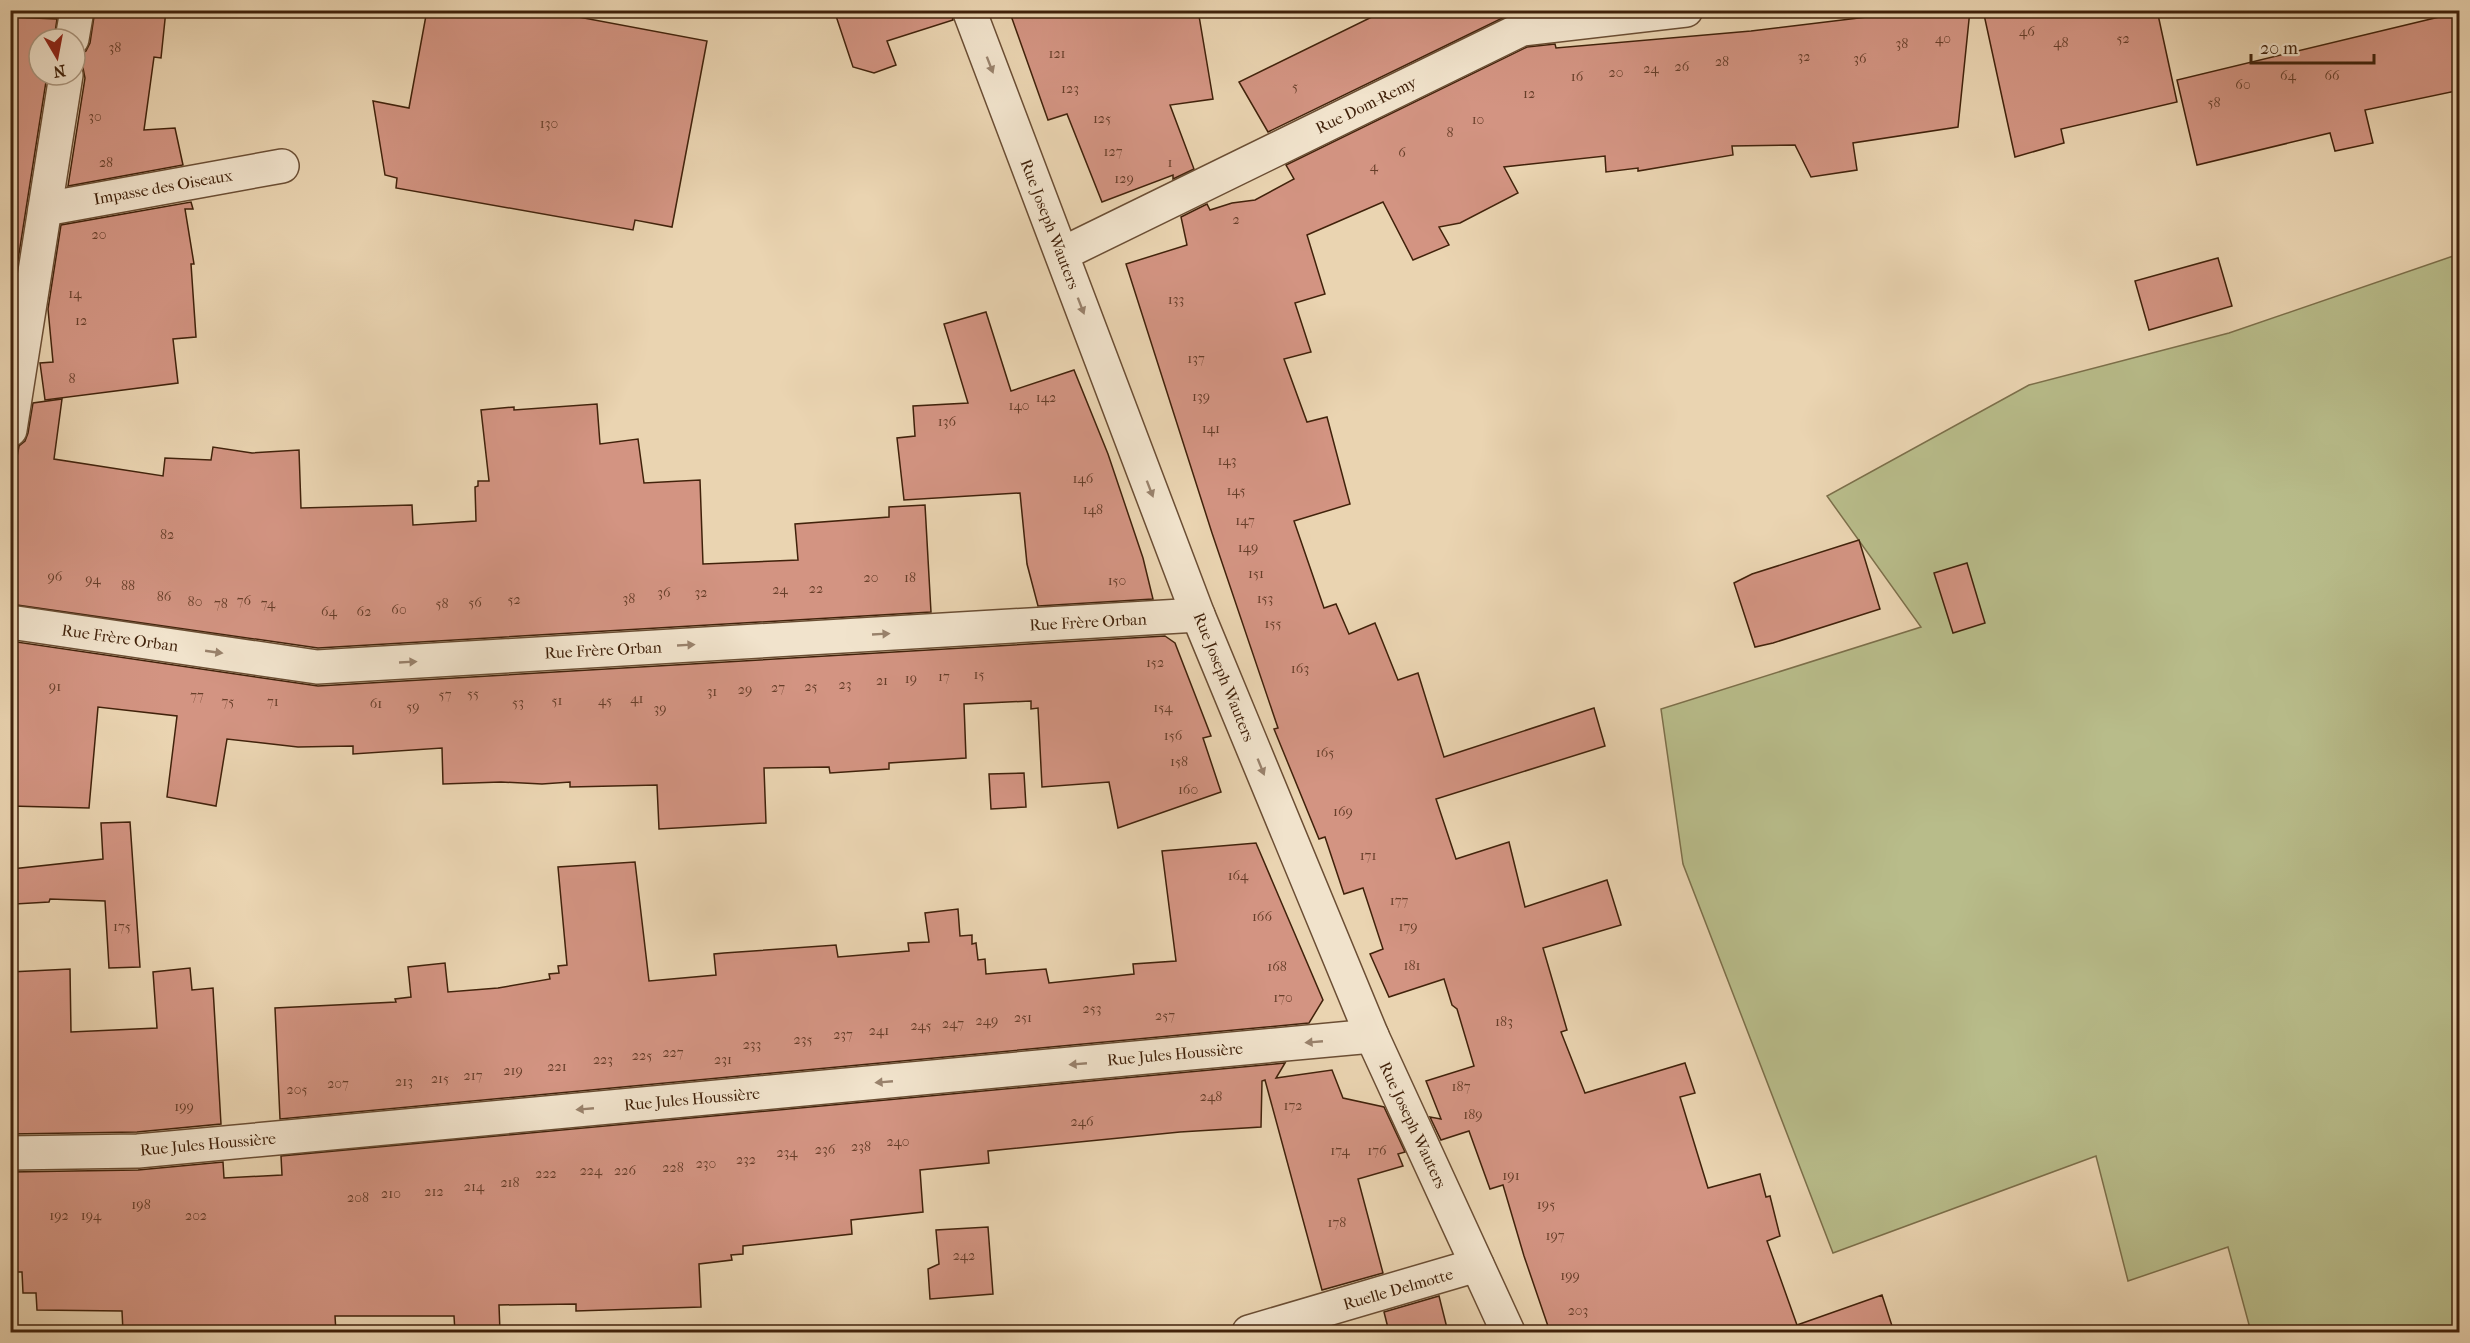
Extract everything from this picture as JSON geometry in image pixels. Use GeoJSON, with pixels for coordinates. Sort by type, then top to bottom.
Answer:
{"type":"FeatureCollection","features":[{"type":"Feature","properties":{"kind":"street","name":"Rue Joseph Wauters"},"geometry":{"type":"LineString","coordinates":[[969,10],[1198,615],[1372,1036],[1508,1332]]}},
{"type":"Feature","properties":{"kind":"street","name":"Rue Dom-Remy"},"geometry":{"type":"LineString","coordinates":[[1062,254],[1522,29],[1686,10]]}},
{"type":"Feature","properties":{"kind":"street"},"geometry":{"type":"LineString","coordinates":[[10,430],[64,87]]}},
{"type":"Feature","properties":{"kind":"street","name":"Impasse des Oiseaux"},"geometry":{"type":"LineString","coordinates":[[45,208],[282,166]]}},
{"type":"Feature","properties":{"kind":"street","name":"Rue Frère Orban"},"geometry":{"type":"LineString","coordinates":[[10,622],[317,667],[1198,615]]}},
{"type":"Feature","properties":{"kind":"street","name":"Rue Jules Houssière"},"geometry":{"type":"LineString","coordinates":[[10,1153],[138,1151],[1372,1036]]}},
{"type":"Feature","properties":{"kind":"street","name":"Ruelle Delmotte"},"geometry":{"type":"LineString","coordinates":[[1249,1332],[1477,1265]]}},
{"type":"Feature","properties":{"kind":"green space"},"geometry":{"type":"Polygon","coordinates":[[[2459,254],[2459,1332],[2251,1332],[2228,1247],[2128,1281],[2096,1156],[1833,1253],[1683,864],[1661,709],[1921,627],[1827,496],[2029,385],[2229,333],[2459,254]]]}},
{"type":"Feature","properties":{"kind":"building"},"geometry":{"type":"Polygon","coordinates":[[[95,10],[166,10],[161,58],[154,57],[144,130],[175,128],[183,165],[68,186],[84,87],[87,87],[87,49],[95,10]]]}},
{"type":"Feature","properties":{"kind":"building"},"geometry":{"type":"Polygon","coordinates":[[[427,10],[541,10],[707,41],[672,227],[635,220],[633,230],[396,188],[397,178],[385,175],[373,101],[409,108],[427,10]]]}},
{"type":"Feature","properties":{"kind":"building"},"geometry":{"type":"Polygon","coordinates":[[[834,10],[951,10],[953,20],[887,41],[896,65],[874,73],[853,67],[834,10]]]}},
{"type":"Feature","properties":{"kind":"building"},"geometry":{"type":"Polygon","coordinates":[[[1009,10],[1198,10],[1213,99],[1170,105],[1194,169],[1173,179],[1173,175],[1102,202],[1067,114],[1048,120],[1009,10]]]}},
{"type":"Feature","properties":{"kind":"building"},"geometry":{"type":"Polygon","coordinates":[[[1386,10],[1519,10],[1268,132],[1239,82],[1386,10]]]}},
{"type":"Feature","properties":{"kind":"building"},"geometry":{"type":"Polygon","coordinates":[[[1925,10],[1970,10],[1958,127],[1853,143],[1857,170],[1811,177],[1795,145],[1732,146],[1733,155],[1638,171],[1638,168],[1606,172],[1605,156],[1504,167],[1518,193],[1460,223],[1439,227],[1449,245],[1413,260],[1383,202],[1307,235],[1325,294],[1295,303],[1311,352],[1284,359],[1307,422],[1327,417],[1350,504],[1294,521],[1324,608],[1336,604],[1349,634],[1375,623],[1398,680],[1418,673],[1444,757],[1594,708],[1605,746],[1436,799],[1456,859],[1509,842],[1525,907],[1607,880],[1621,925],[1543,948],[1567,1030],[1561,1032],[1585,1093],[1685,1063],[1695,1093],[1680,1097],[1708,1188],[1760,1174],[1766,1197],[1770,1196],[1780,1236],[1767,1241],[1797,1325],[1882,1295],[1894,1332],[1550,1332],[1503,1185],[1490,1189],[1469,1131],[1441,1140],[1430,1117],[1441,1119],[1426,1081],[1474,1066],[1457,1009],[1452,1005],[1444,979],[1389,997],[1370,954],[1383,949],[1363,888],[1344,894],[1325,837],[1319,839],[1274,729],[1278,728],[1212,533],[1126,264],[1187,245],[1181,217],[1207,204],[1210,210],[1232,203],[1255,200],[1294,179],[1286,165],[1527,47],[1555,44],[1556,48],[1751,31],[1925,10]]]}},
{"type":"Feature","properties":{"kind":"building"},"geometry":{"type":"Polygon","coordinates":[[[1983,10],[2157,10],[2177,102],[2061,129],[2064,143],[2015,157],[1983,10]]]}},
{"type":"Feature","properties":{"kind":"building"},"geometry":{"type":"Polygon","coordinates":[[[2460,12],[2460,65],[2456,66],[2459,79],[2453,79],[2456,91],[2365,110],[2373,143],[2335,151],[2330,133],[2197,165],[2177,80],[2460,12]]]}},
{"type":"Feature","properties":{"kind":"building"},"geometry":{"type":"Polygon","coordinates":[[[10,17],[57,19],[56,27],[27,27],[27,87],[45,87],[18,260],[10,260],[10,17]]]}},
{"type":"Feature","properties":{"kind":"building"},"geometry":{"type":"Polygon","coordinates":[[[191,202],[193,209],[185,209],[194,264],[191,264],[196,337],[173,339],[178,383],[45,400],[40,363],[53,362],[48,309],[61,225],[191,202]]]}},
{"type":"Feature","properties":{"kind":"building"},"geometry":{"type":"Polygon","coordinates":[[[2218,258],[2232,306],[2149,330],[2135,281],[2218,258]]]}},
{"type":"Feature","properties":{"kind":"building"},"geometry":{"type":"Polygon","coordinates":[[[986,312],[1011,391],[1074,370],[1108,454],[1143,558],[1153,599],[1038,606],[1027,564],[1020,493],[904,500],[897,438],[915,436],[913,406],[968,403],[944,324],[986,312]]]}},
{"type":"Feature","properties":{"kind":"building"},"geometry":{"type":"Polygon","coordinates":[[[62,399],[54,459],[163,476],[165,458],[211,460],[213,447],[252,453],[299,450],[301,508],[412,505],[413,525],[476,521],[475,487],[478,486],[478,481],[489,481],[481,410],[597,404],[600,444],[638,439],[644,483],[700,480],[703,564],[798,560],[795,524],[889,517],[889,507],[925,505],[931,612],[318,648],[10,604],[10,495],[19,446],[25,441],[28,433],[33,403],[62,399]]]}},
{"type":"Feature","properties":{"kind":"building"},"geometry":{"type":"Polygon","coordinates":[[[1859,540],[1880,609],[1755,647],[1734,583],[1752,574],[1859,540]]]}},
{"type":"Feature","properties":{"kind":"building"},"geometry":{"type":"Polygon","coordinates":[[[1967,563],[1985,623],[1953,633],[1934,573],[1967,563]]]}},
{"type":"Feature","properties":{"kind":"building"},"geometry":{"type":"Polygon","coordinates":[[[1165,636],[1175,643],[1211,736],[1203,738],[1221,792],[1118,828],[1109,782],[1042,787],[1038,708],[1031,709],[1031,701],[964,704],[966,758],[889,763],[889,769],[830,773],[829,767],[764,768],[766,823],[659,829],[657,785],[570,787],[570,782],[443,784],[442,748],[353,754],[353,746],[298,747],[227,739],[216,806],[167,797],[177,716],[98,707],[89,808],[10,806],[10,641],[318,686],[1165,636]]]}},
{"type":"Feature","properties":{"kind":"building"},"geometry":{"type":"Polygon","coordinates":[[[1024,773],[1026,807],[991,809],[989,774],[1024,773]]]}},
{"type":"Feature","properties":{"kind":"building"},"geometry":{"type":"Polygon","coordinates":[[[130,822],[140,967],[109,968],[105,901],[50,899],[49,902],[15,904],[12,869],[103,859],[101,823],[130,822]]]}},
{"type":"Feature","properties":{"kind":"building"},"geometry":{"type":"Polygon","coordinates":[[[1256,843],[1323,1000],[1309,1023],[280,1119],[275,1008],[396,1002],[395,999],[411,997],[408,967],[445,963],[448,992],[498,988],[550,979],[549,974],[559,973],[558,966],[567,965],[558,867],[635,862],[649,981],[716,975],[714,954],[836,945],[838,957],[909,951],[908,943],[929,942],[925,913],[958,909],[960,936],[972,935],[972,944],[976,943],[978,960],[985,959],[986,974],[1046,969],[1049,983],[1134,974],[1133,964],[1176,961],[1162,851],[1256,843]]]}},
{"type":"Feature","properties":{"kind":"building"},"geometry":{"type":"Polygon","coordinates":[[[190,968],[192,990],[213,988],[221,1124],[137,1132],[10,1134],[10,972],[70,969],[71,1032],[157,1028],[153,972],[190,968]]]}},
{"type":"Feature","properties":{"kind":"building"},"geometry":{"type":"Polygon","coordinates":[[[1285,1063],[1276,1078],[1332,1070],[1343,1098],[1384,1107],[1405,1152],[1398,1154],[1403,1166],[1358,1179],[1383,1273],[1322,1290],[1265,1080],[1262,1081],[1261,1127],[1180,1132],[988,1151],[989,1163],[920,1170],[923,1212],[851,1220],[852,1234],[743,1246],[743,1254],[731,1255],[732,1260],[699,1264],[701,1307],[576,1311],[576,1304],[499,1305],[500,1332],[455,1332],[454,1316],[335,1316],[336,1332],[123,1332],[122,1311],[37,1310],[36,1293],[23,1293],[22,1272],[10,1272],[10,1172],[138,1170],[223,1162],[224,1178],[282,1175],[281,1156],[1285,1063]]]}},
{"type":"Feature","properties":{"kind":"building"},"geometry":{"type":"Polygon","coordinates":[[[988,1227],[993,1294],[930,1299],[928,1269],[939,1264],[936,1230],[988,1227]]]}},
{"type":"Feature","properties":{"kind":"building"},"geometry":{"type":"Polygon","coordinates":[[[1439,1296],[1448,1332],[1389,1332],[1384,1312],[1439,1296]]]}}]}
